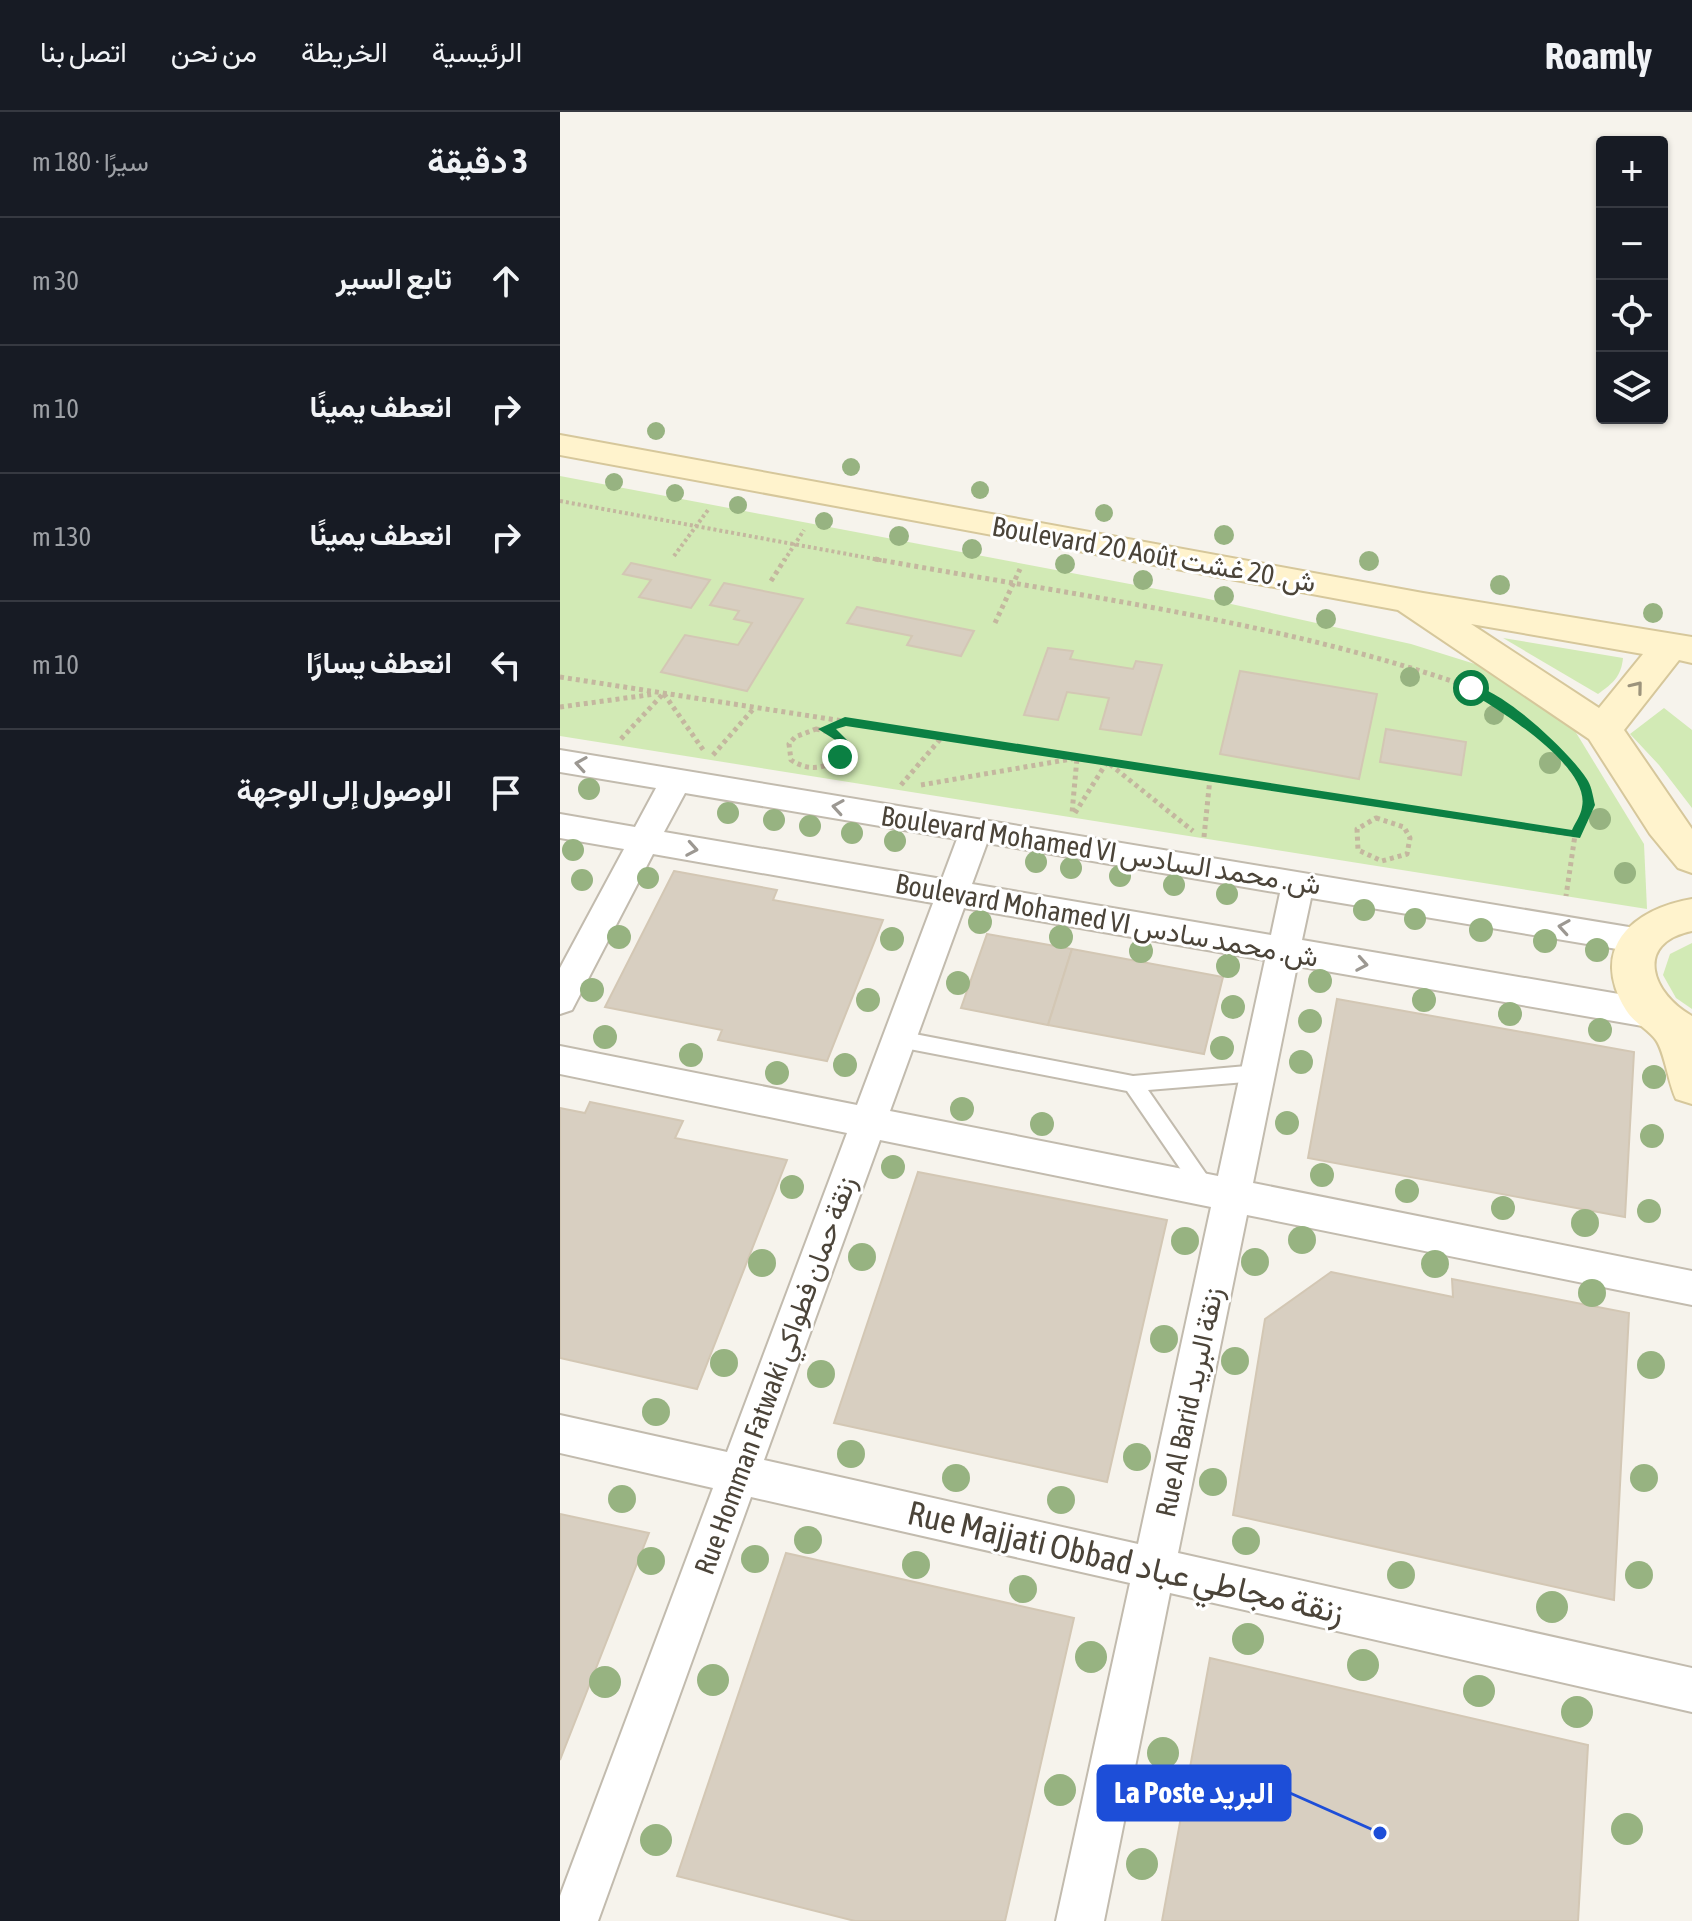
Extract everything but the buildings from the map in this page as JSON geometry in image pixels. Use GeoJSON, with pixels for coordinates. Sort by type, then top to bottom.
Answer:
{"type":"FeatureCollection","features":[{"type":"Feature","properties":{"kind":"main road","name":"Boulevard 20 Août ش. 20 غشت"},"geometry":{"type":"LineString","coordinates":[[560,445],[1408,600],[1603,729],[1664,823],[1692,857]]}},
{"type":"Feature","properties":{"kind":"main road"},"geometry":{"type":"LineString","coordinates":[[1408,600],[1681,648]]}},
{"type":"Feature","properties":{"kind":"main road"},"geometry":{"type":"LineString","coordinates":[[1603,729],[1681,648]]}},
{"type":"Feature","properties":{"kind":"main road"},"geometry":{"type":"LineString","coordinates":[[1664,823],[1686,916],[1661,923],[1641,940],[1633,956],[1633,976],[1640,995],[1674,1027],[1692,1085]]}},
{"type":"Feature","properties":{"kind":"street","name":"Boulevard Mohamed VI ش. محمد السادس"},"geometry":{"type":"LineString","coordinates":[[560,761],[1641,940]]}},
{"type":"Feature","properties":{"kind":"street"},"geometry":{"type":"LineString","coordinates":[[560,1000],[676,780]]}},
{"type":"Feature","properties":{"kind":"street","name":"Boulevard Mohamed VI ش. محمد سادس"},"geometry":{"type":"LineString","coordinates":[[560,826],[1284,950],[1674,1027]]}},
{"type":"Feature","properties":{"kind":"street","name":"Rue Homman Fatwaki زنقة حمان فطواكي"},"geometry":{"type":"LineString","coordinates":[[574,1921],[976,830]]}},
{"type":"Feature","properties":{"kind":"street","name":"Rue Al Barid زنقة البريد"},"geometry":{"type":"LineString","coordinates":[[1080,1921],[1154,1568],[1219,1193],[1258,1073],[1298,883]]}},
{"type":"Feature","properties":{"kind":"street"},"geometry":{"type":"LineString","coordinates":[[560,1060],[1692,1288]]}},
{"type":"Feature","properties":{"kind":"street","name":"Rue Majjati Obbad زنقة مجاطي عباد"},"geometry":{"type":"LineString","coordinates":[[560,1434],[1692,1690]]}},
{"type":"Feature","properties":{"kind":"lane"},"geometry":{"type":"LineString","coordinates":[[899,1039],[1133,1084],[1258,1073]]}},
{"type":"Feature","properties":{"kind":"lane"},"geometry":{"type":"LineString","coordinates":[[1133,1084],[1219,1193]]}},
{"type":"Feature","properties":{"kind":"path"},"geometry":{"type":"LineString","coordinates":[[560,501],[1317,641],[1395,661],[1471,688]]}},
{"type":"Feature","properties":{"kind":"path"},"geometry":{"type":"LineString","coordinates":[[674,556],[708,510]]}},
{"type":"Feature","properties":{"kind":"path"},"geometry":{"type":"LineString","coordinates":[[771,581],[804,530]]}},
{"type":"Feature","properties":{"kind":"path"},"geometry":{"type":"LineString","coordinates":[[995,623],[1020,569]]}},
{"type":"Feature","properties":{"kind":"path"},"geometry":{"type":"LineString","coordinates":[[560,677],[1575,835]]}},
{"type":"Feature","properties":{"kind":"path"},"geometry":{"type":"LineString","coordinates":[[560,707],[664,693]]}},
{"type":"Feature","properties":{"kind":"path"},"geometry":{"type":"LineString","coordinates":[[664,693],[710,759],[755,707]]}},
{"type":"Feature","properties":{"kind":"path"},"geometry":{"type":"LineString","coordinates":[[617,743],[664,693]]}},
{"type":"Feature","properties":{"kind":"path"},"geometry":{"type":"LineString","coordinates":[[824,729],[837,734],[843,741],[840,757],[821,768],[810,769],[791,760],[789,744],[795,737],[805,731],[824,729],[845,721]]}},
{"type":"Feature","properties":{"kind":"path"},"geometry":{"type":"LineString","coordinates":[[942,737],[898,789],[1077,758]]}},
{"type":"Feature","properties":{"kind":"path"},"geometry":{"type":"LineString","coordinates":[[1544,738],[1584,784],[1589,805],[1575,835],[1566,897]]}},
{"type":"Feature","properties":{"kind":"path"},"geometry":{"type":"LineString","coordinates":[[1077,758],[1072,817],[1107,762]]}},
{"type":"Feature","properties":{"kind":"path"},"geometry":{"type":"LineString","coordinates":[[1107,762],[1203,839],[1210,778]]}},
{"type":"Feature","properties":{"kind":"path"},"geometry":{"type":"LineString","coordinates":[[1385,818],[1402,824],[1410,834],[1411,844],[1407,854],[1396,860],[1368,858],[1358,850],[1353,840],[1356,829],[1364,821],[1385,818],[1404,809]]}},
{"type":"Feature","properties":{"kind":"green space"},"geometry":{"type":"Polygon","coordinates":[[[560,476],[1204,598],[1411,644],[1491,669],[1572,726],[1644,844],[1647,909],[560,736],[560,476]]]}},
{"type":"Feature","properties":{"kind":"green space"},"geometry":{"type":"Polygon","coordinates":[[[1503,638],[1623,658],[1622,665],[1615,679],[1598,694],[1503,638]]]}},
{"type":"Feature","properties":{"kind":"green space"},"geometry":{"type":"Polygon","coordinates":[[[1664,708],[1692,730],[1692,808],[1630,734],[1664,708]]]}},
{"type":"Feature","properties":{"kind":"green space"},"geometry":{"type":"Polygon","coordinates":[[[1692,943],[1692,1009],[1676,998],[1663,975],[1670,954],[1692,943]]]}},
{"type":"Feature","properties":{"kind":"place","name":"La Poste البريد"},"geometry":{"type":"Point","coordinates":[1380,1833]}},
{"type":"Feature","properties":{"kind":"route"},"geometry":{"type":"LineString","coordinates":[[840,757],[844,749],[843,741],[837,734],[824,729],[845,721],[1575,835],[1589,805],[1584,784],[1555,748],[1511,710],[1471,688]]}}]}
